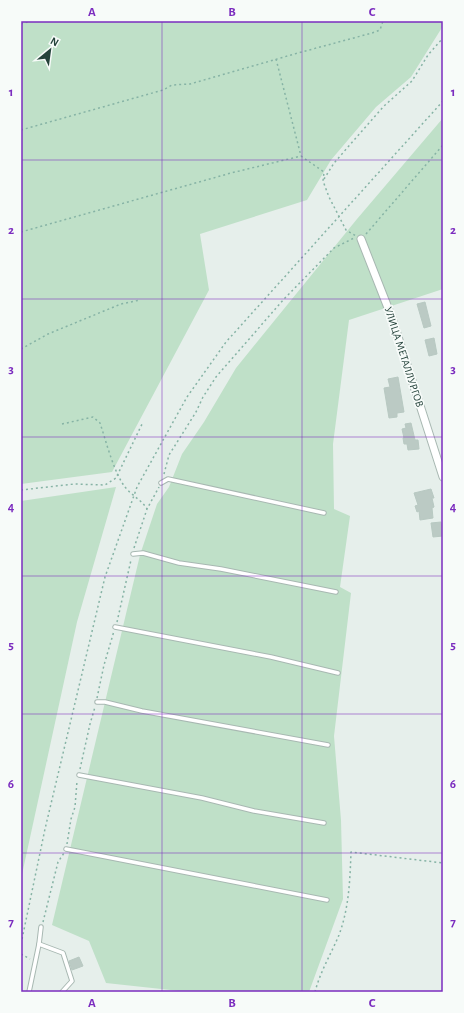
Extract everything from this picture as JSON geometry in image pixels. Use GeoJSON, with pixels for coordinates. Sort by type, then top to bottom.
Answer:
{"type":"FeatureCollection","features":[{"type":"Feature","properties":{"kind":"street","name":"УЛИЦА МЕТАЛЛУРГОВ"},"geometry":{"type":"LineString","coordinates":[[361,238],[392,318],[443,477]]}},
{"type":"Feature","properties":{"kind":"lane"},"geometry":{"type":"LineString","coordinates":[[161,483],[168,479],[324,513]]}},
{"type":"Feature","properties":{"kind":"lane"},"geometry":{"type":"LineString","coordinates":[[133,554],[143,554],[179,563],[221,569],[336,592]]}},
{"type":"Feature","properties":{"kind":"lane"},"geometry":{"type":"LineString","coordinates":[[115,627],[272,657],[338,673]]}},
{"type":"Feature","properties":{"kind":"lane"},"geometry":{"type":"LineString","coordinates":[[97,702],[105,702],[142,711],[328,745]]}},
{"type":"Feature","properties":{"kind":"lane"},"geometry":{"type":"LineString","coordinates":[[79,775],[202,798],[254,811],[324,823]]}},
{"type":"Feature","properties":{"kind":"lane"},"geometry":{"type":"LineString","coordinates":[[66,849],[327,900]]}},
{"type":"Feature","properties":{"kind":"lane"},"geometry":{"type":"LineString","coordinates":[[29,992],[40,944],[41,927]]}},
{"type":"Feature","properties":{"kind":"lane"},"geometry":{"type":"LineString","coordinates":[[40,944],[63,953],[72,981],[62,992]]}},
{"type":"Feature","properties":{"kind":"path"},"geometry":{"type":"LineString","coordinates":[[21,24],[30,21]]}},
{"type":"Feature","properties":{"kind":"path"},"geometry":{"type":"LineString","coordinates":[[21,130],[163,90],[172,85],[190,84],[372,33],[380,30],[383,21]]}},
{"type":"Feature","properties":{"kind":"path"},"geometry":{"type":"LineString","coordinates":[[323,180],[343,153],[384,106],[412,81],[428,55],[443,38]]}},
{"type":"Feature","properties":{"kind":"path"},"geometry":{"type":"LineString","coordinates":[[276,59],[301,156],[324,172]]}},
{"type":"Feature","properties":{"kind":"path"},"geometry":{"type":"LineString","coordinates":[[21,944],[45,829],[105,577],[137,487],[187,397],[226,342],[443,101]]}},
{"type":"Feature","properties":{"kind":"path"},"geometry":{"type":"LineString","coordinates":[[41,927],[58,862],[66,849],[71,819],[75,807],[76,785],[90,724],[97,702],[104,664],[115,627],[133,554],[147,509],[164,477],[169,455],[196,412],[202,397],[216,377],[284,299],[334,248],[355,238],[361,238],[443,145]]}},
{"type":"Feature","properties":{"kind":"path"},"geometry":{"type":"LineString","coordinates":[[21,232],[231,173],[301,156]]}},
{"type":"Feature","properties":{"kind":"path"},"geometry":{"type":"LineString","coordinates":[[324,172],[331,169]]}},
{"type":"Feature","properties":{"kind":"path"},"geometry":{"type":"LineString","coordinates":[[324,172],[323,180],[329,197],[346,230],[361,238]]}},
{"type":"Feature","properties":{"kind":"path"},"geometry":{"type":"LineString","coordinates":[[21,349],[48,334],[121,304],[140,300]]}},
{"type":"Feature","properties":{"kind":"path"},"geometry":{"type":"LineString","coordinates":[[62,424],[93,417],[100,423],[118,474],[125,487],[144,504],[147,509]]}},
{"type":"Feature","properties":{"kind":"path"},"geometry":{"type":"LineString","coordinates":[[21,490],[74,484],[105,485],[116,478],[143,422]]}},
{"type":"Feature","properties":{"kind":"path"},"geometry":{"type":"LineString","coordinates":[[315,992],[317,983],[339,934],[349,895],[351,852],[443,864]]}},
{"type":"Feature","properties":{"kind":"path"},"geometry":{"type":"LineString","coordinates":[[21,954],[36,962]]}},
{"type":"Feature","properties":{"kind":"green space"},"geometry":{"type":"Polygon","coordinates":[[[21,21],[443,21],[443,26],[411,77],[376,107],[331,160],[307,200],[200,234],[209,290],[112,472],[21,484],[21,21]]]}},
{"type":"Feature","properties":{"kind":"green space"},"geometry":{"type":"Polygon","coordinates":[[[443,118],[443,289],[349,320],[333,444],[334,509],[350,516],[340,587],[351,593],[334,736],[341,820],[343,899],[309,992],[189,992],[106,983],[89,941],[52,925],[140,555],[157,504],[169,487],[182,454],[204,422],[236,368],[357,219],[443,118]]]}},
{"type":"Feature","properties":{"kind":"green space"},"geometry":{"type":"Polygon","coordinates":[[[116,487],[77,622],[21,879],[21,501],[116,487]]]}},
{"type":"Feature","properties":{"kind":"building"},"geometry":{"type":"Polygon","coordinates":[[[425,302],[431,326],[424,328],[417,304],[425,302]]]}},
{"type":"Feature","properties":{"kind":"building"},"geometry":{"type":"Polygon","coordinates":[[[434,338],[437,354],[429,356],[425,340],[434,338]]]}},
{"type":"Feature","properties":{"kind":"building"},"geometry":{"type":"Polygon","coordinates":[[[398,377],[404,412],[397,413],[397,417],[389,418],[384,388],[390,387],[388,379],[398,377]]]}},
{"type":"Feature","properties":{"kind":"building"},"geometry":{"type":"Polygon","coordinates":[[[411,423],[415,440],[418,440],[419,449],[408,450],[407,444],[404,444],[402,429],[406,428],[405,424],[411,423]]]}},
{"type":"Feature","properties":{"kind":"building"},"geometry":{"type":"Polygon","coordinates":[[[431,489],[434,498],[432,498],[434,507],[432,508],[433,518],[420,520],[419,511],[417,512],[415,506],[418,505],[414,493],[431,489]]]}},
{"type":"Feature","properties":{"kind":"building"},"geometry":{"type":"Polygon","coordinates":[[[441,522],[443,536],[433,537],[431,523],[441,522]]]}},
{"type":"Feature","properties":{"kind":"building"},"geometry":{"type":"Polygon","coordinates":[[[79,957],[83,966],[72,970],[69,961],[79,957]]]}}]}
